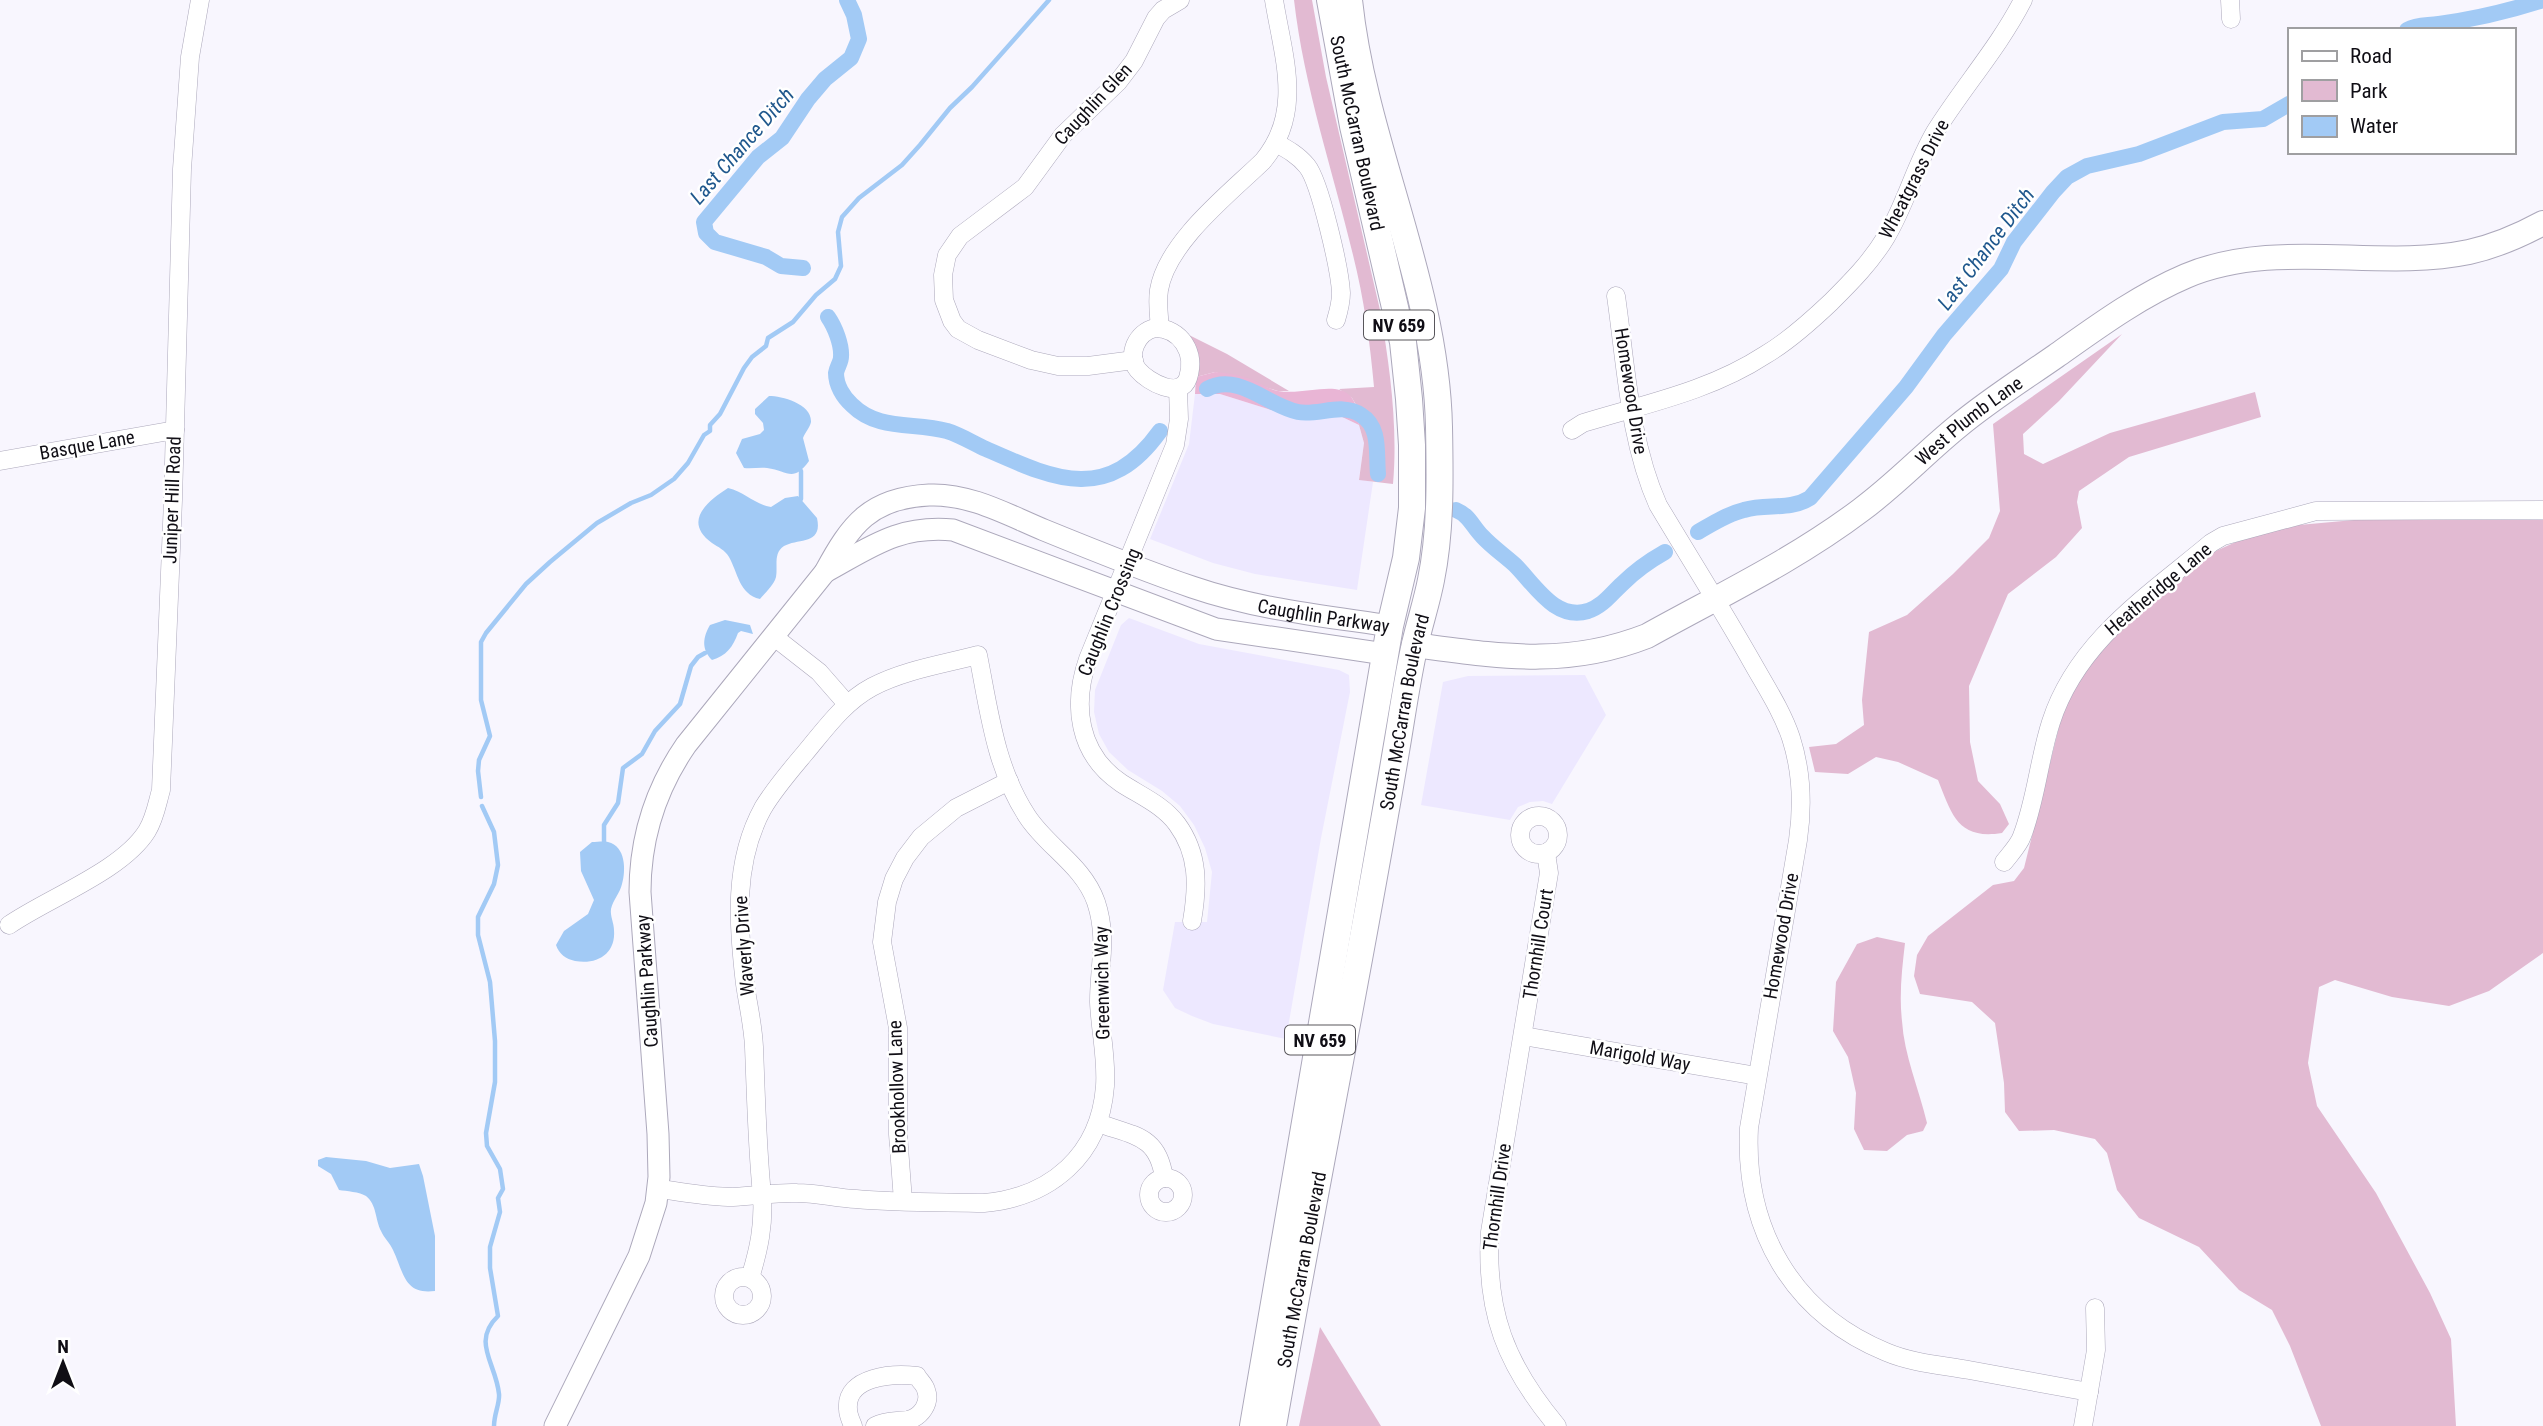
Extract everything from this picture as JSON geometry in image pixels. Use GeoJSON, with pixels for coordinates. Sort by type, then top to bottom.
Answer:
{"type":"FeatureCollection","features":[{"type":"Feature","properties":{"kind":"main road","name":"South McCarran Boulevard"},"geometry":{"type":"LineString","coordinates":[[1253,1426],[1385,654],[1406,558],[1412,508],[1412,445],[1403,342],[1353,126],[1329,0]]}},
{"type":"Feature","properties":{"kind":"main road","name":"South McCarran Boulevard"},"geometry":{"type":"LineString","coordinates":[[1273,1426],[1378,857],[1414,646],[1431,581],[1436,546],[1439,424],[1434,373],[1414,265],[1371,116],[1349,0]]}},
{"type":"Feature","properties":{"kind":"main road","name":"West Plumb Lane"},"geometry":{"type":"LineString","coordinates":[[1414,646],[1521,658],[1558,658],[1618,648],[1647,636],[1823,538],[1864,508],[1959,425],[2010,388],[2130,306],[2189,275],[2270,257],[2418,257],[2467,252],[2496,245],[2543,223]]}},
{"type":"Feature","properties":{"kind":"main road","name":"Caughlin Parkway"},"geometry":{"type":"LineString","coordinates":[[1385,654],[1408,650],[1414,646],[1410,637],[1390,626]]}},
{"type":"Feature","properties":{"kind":"street","name":"Juniper Hill Road"},"geometry":{"type":"LineString","coordinates":[[9,925],[116,861],[146,832],[155,815],[163,768],[186,99],[200,0]]}},
{"type":"Feature","properties":{"kind":"street","name":"Caughlin Glen"},"geometry":{"type":"LineString","coordinates":[[1134,359],[1088,366],[1058,366],[1017,356],[966,335],[954,325],[947,311],[943,288],[945,264],[960,236],[1025,187],[1063,135],[1118,82],[1134,61],[1156,18],[1163,10],[1181,0]]}},
{"type":"Feature","properties":{"kind":"street"},"geometry":{"type":"LineString","coordinates":[[1160,328],[1159,289],[1173,254],[1189,234],[1263,161],[1276,143],[1286,116],[1289,91],[1274,0]]}},
{"type":"Feature","properties":{"kind":"street","name":"Wheatgrass Drive"},"geometry":{"type":"LineString","coordinates":[[1572,430],[1583,423],[1688,392],[1740,370],[1767,355],[1818,314],[1858,274],[1884,240],[1935,133],[2000,40],[2023,0]]}},
{"type":"Feature","properties":{"kind":"street"},"geometry":{"type":"LineString","coordinates":[[2230,0],[2231,19]]}},
{"type":"Feature","properties":{"kind":"street"},"geometry":{"type":"LineString","coordinates":[[1276,143],[1291,151],[1307,166],[1317,187],[1339,280],[1340,307],[1336,320]]}},
{"type":"Feature","properties":{"kind":"street","name":"Homewood Drive"},"geometry":{"type":"LineString","coordinates":[[1616,296],[1644,470],[1658,505],[1716,598],[1780,710],[1798,763],[1801,792],[1798,840],[1757,1076],[1747,1155],[1750,1185],[1767,1240],[1781,1265],[1815,1307],[1861,1341],[1900,1357],[2089,1392]]}},
{"type":"Feature","properties":{"kind":"street"},"geometry":{"type":"LineString","coordinates":[[1160,328],[1175,333],[1187,349],[1189,375],[1185,384],[1178,388],[1167,388],[1143,374],[1134,359],[1138,337],[1149,329],[1160,328]]}},
{"type":"Feature","properties":{"kind":"street","name":"Caughlin Crossing"},"geometry":{"type":"LineString","coordinates":[[1178,388],[1179,419],[1175,445],[1080,686],[1081,726],[1085,740],[1100,765],[1122,784],[1159,806],[1178,825],[1185,837],[1195,862],[1197,876],[1192,921]]}},
{"type":"Feature","properties":{"kind":"street","name":"Basque Lane"},"geometry":{"type":"LineString","coordinates":[[0,461],[175,430]]}},
{"type":"Feature","properties":{"kind":"street","name":"Caughlin Parkway"},"geometry":{"type":"LineString","coordinates":[[555,1426],[646,1239],[659,1189],[658,1134],[640,892],[644,840],[653,805],[677,759],[825,572],[842,541],[861,517],[893,501],[930,495],[947,496],[979,504],[1127,564],[1219,596],[1274,608],[1390,626]]}},
{"type":"Feature","properties":{"kind":"street","name":"Heatheridge Lane"},"geometry":{"type":"LineString","coordinates":[[2004,862],[2022,838],[2051,723],[2062,693],[2075,670],[2109,628],[2211,543],[2223,536],[2316,511],[2543,510]]}},
{"type":"Feature","properties":{"kind":"street","name":"Caughlin Parkway"},"geometry":{"type":"LineString","coordinates":[[825,572],[896,534],[938,529],[969,535],[1115,593],[1216,629],[1385,654]]}},
{"type":"Feature","properties":{"kind":"street"},"geometry":{"type":"LineString","coordinates":[[773,636],[819,672],[847,704]]}},
{"type":"Feature","properties":{"kind":"street","name":"Waverly Drive"},"geometry":{"type":"LineString","coordinates":[[750,1278],[761,1243],[763,1222],[753,1038],[739,917],[740,887],[751,834],[775,789],[847,704],[871,687],[890,679],[978,655]]}},
{"type":"Feature","properties":{"kind":"street","name":"Greenwich Way"},"geometry":{"type":"LineString","coordinates":[[659,1189],[731,1197],[800,1193],[903,1201],[1005,1201],[1047,1186],[1075,1161],[1089,1142],[1098,1122],[1105,1083],[1100,1008],[1104,939],[1101,918],[1086,881],[1073,864],[1038,831],[1009,781],[995,742],[978,655]]}},
{"type":"Feature","properties":{"kind":"street","name":"Brookhollow Lane"},"geometry":{"type":"LineString","coordinates":[[903,1201],[898,1133],[898,1028],[881,943],[887,902],[894,879],[920,837],[956,808],[1009,781]]}},
{"type":"Feature","properties":{"kind":"street","name":"Thornhill Court"},"geometry":{"type":"LineString","coordinates":[[1524,1036],[1549,873],[1546,853]]}},
{"type":"Feature","properties":{"kind":"street","name":"Marigold Way"},"geometry":{"type":"LineString","coordinates":[[1524,1036],[1757,1076]]}},
{"type":"Feature","properties":{"kind":"street","name":"Thornhill Drive"},"geometry":{"type":"LineString","coordinates":[[1524,1036],[1490,1232],[1490,1290],[1495,1319],[1505,1348],[1534,1398],[1557,1426]]}},
{"type":"Feature","properties":{"kind":"street"},"geometry":{"type":"LineString","coordinates":[[1098,1122],[1142,1139],[1155,1148],[1162,1161],[1164,1178]]}},
{"type":"Feature","properties":{"kind":"street"},"geometry":{"type":"LineString","coordinates":[[2083,1426],[2096,1350],[2095,1308]]}},
{"type":"Feature","properties":{"kind":"street"},"geometry":{"type":"LineString","coordinates":[[853,1426],[848,1410],[849,1400],[860,1384],[900,1373],[917,1376],[927,1391],[926,1405],[919,1415],[875,1426]]}},
{"type":"Feature","properties":{"kind":"shaded area"},"geometry":{"type":"Polygon","coordinates":[[[1215,372],[1253,380],[1278,391],[1342,391],[1351,396],[1359,425],[1340,416],[1297,418],[1220,394],[1195,394],[1196,377],[1215,372]]]}},
{"type":"Feature","properties":{"kind":"shaded area"},"geometry":{"type":"Polygon","coordinates":[[[1195,394],[1220,394],[1297,418],[1340,416],[1359,425],[1364,443],[1359,479],[1373,482],[1357,590],[1255,574],[1213,563],[1150,539],[1189,444],[1195,394]]]}},
{"type":"Feature","properties":{"kind":"shaded area"},"geometry":{"type":"Polygon","coordinates":[[[1129,618],[1199,644],[1339,670],[1349,675],[1350,692],[1286,1039],[1213,1024],[1192,1016],[1175,1008],[1163,990],[1175,922],[1207,922],[1212,872],[1194,825],[1180,806],[1128,770],[1109,752],[1099,734],[1094,712],[1095,690],[1121,625],[1129,618]]]}},
{"type":"Feature","properties":{"kind":"shaded area"},"geometry":{"type":"Polygon","coordinates":[[[1585,675],[1606,715],[1552,804],[1543,801],[1530,802],[1518,807],[1510,820],[1421,805],[1443,682],[1468,676],[1585,675]]]}},
{"type":"Feature","properties":{"kind":"green space"},"geometry":{"type":"Polygon","coordinates":[[[1294,0],[1312,0],[1326,77],[1380,310],[1392,397],[1393,484],[1359,480],[1364,443],[1358,408],[1352,398],[1339,389],[1374,387],[1371,354],[1357,271],[1312,97],[1294,0]]]}},
{"type":"Feature","properties":{"kind":"green space"},"geometry":{"type":"Polygon","coordinates":[[[2122,334],[2059,401],[2023,434],[2024,454],[2043,464],[2110,433],[2255,392],[2261,417],[2129,457],[2079,491],[2077,502],[2082,528],[2056,557],[2008,594],[1969,686],[1970,742],[1978,781],[2000,804],[2009,824],[2002,833],[1975,833],[1966,829],[1953,814],[1938,780],[1898,762],[1876,757],[1848,774],[1815,772],[1809,747],[1836,744],[1864,725],[1862,700],[1869,632],[1907,615],[1989,538],[2000,511],[1993,424],[2122,334]]]}},
{"type":"Feature","properties":{"kind":"green space"},"geometry":{"type":"Polygon","coordinates":[[[1189,335],[1289,391],[1278,391],[1215,372],[1196,377],[1189,335]]]}},
{"type":"Feature","properties":{"kind":"green space"},"geometry":{"type":"Polygon","coordinates":[[[2354,520],[2543,520],[2543,953],[2489,991],[2449,1006],[2392,997],[2335,980],[2319,987],[2308,1063],[2317,1106],[2376,1193],[2430,1293],[2451,1339],[2456,1426],[2321,1426],[2290,1346],[2272,1310],[2239,1290],[2199,1247],[2139,1218],[2117,1190],[2107,1153],[2095,1139],[2054,1130],[2019,1131],[2005,1112],[2004,1083],[1995,1023],[1972,1002],[1920,994],[1914,976],[1917,955],[1928,936],[1993,885],[2014,881],[2024,868],[2060,723],[2072,691],[2107,639],[2207,555],[2238,541],[2288,526],[2354,520]]]}},
{"type":"Feature","properties":{"kind":"green space"},"geometry":{"type":"Polygon","coordinates":[[[1877,937],[1905,943],[1901,992],[1903,1034],[1927,1123],[1923,1131],[1907,1135],[1887,1151],[1864,1150],[1854,1129],[1856,1093],[1848,1057],[1833,1031],[1836,982],[1857,944],[1877,937]]]}},
{"type":"Feature","properties":{"kind":"green space"},"geometry":{"type":"Polygon","coordinates":[[[1320,1327],[1381,1426],[1299,1426],[1320,1327]]]}},
{"type":"Feature","properties":{"kind":"water"},"geometry":{"type":"Polygon","coordinates":[[[769,396],[795,402],[807,410],[810,416],[811,422],[803,438],[809,461],[794,474],[767,468],[744,468],[736,453],[742,439],[760,434],[764,430],[755,409],[769,396]]]}},
{"type":"Feature","properties":{"kind":"water"},"geometry":{"type":"Polygon","coordinates":[[[728,488],[771,507],[785,498],[798,496],[817,518],[818,527],[813,537],[781,549],[777,556],[775,580],[760,599],[743,588],[727,555],[703,535],[699,528],[701,513],[706,506],[728,488]]]}},
{"type":"Feature","properties":{"kind":"water"},"geometry":{"type":"Polygon","coordinates":[[[725,620],[750,625],[753,634],[741,631],[728,650],[712,660],[704,643],[706,634],[710,625],[725,620]]]}},
{"type":"Feature","properties":{"kind":"water"},"geometry":{"type":"Polygon","coordinates":[[[592,842],[614,844],[621,854],[624,866],[621,887],[611,909],[614,930],[612,946],[604,956],[583,962],[563,956],[556,945],[564,931],[588,914],[594,900],[581,871],[580,852],[592,842]]]}},
{"type":"Feature","properties":{"kind":"water"},"geometry":{"type":"Polygon","coordinates":[[[326,1157],[366,1161],[390,1168],[419,1164],[435,1236],[435,1291],[417,1290],[411,1286],[381,1231],[370,1200],[360,1194],[339,1190],[331,1174],[318,1166],[318,1160],[326,1157]]]}},
{"type":"Feature","properties":{"kind":"waterway","name":"Last Chance Ditch"},"geometry":{"type":"LineString","coordinates":[[803,268],[781,266],[766,257],[715,242],[706,233],[704,222],[758,157],[782,138],[825,79],[851,58],[859,39],[854,15],[847,0]]}},
{"type":"Feature","properties":{"kind":"waterway"},"geometry":{"type":"LineString","coordinates":[[481,797],[479,760],[490,736],[481,700],[481,642],[486,633],[526,584],[597,523],[631,503],[651,495],[674,479],[688,463],[704,435],[710,431],[710,425],[720,414],[752,357],[766,346],[768,338],[793,322],[816,295],[835,279],[841,266],[838,232],[842,217],[859,198],[902,165],[1049,0]]}},
{"type":"Feature","properties":{"kind":"waterway","name":"Last Chance Ditch"},"geometry":{"type":"LineString","coordinates":[[2413,28],[2492,14],[2543,0]]}},
{"type":"Feature","properties":{"kind":"waterway","name":"Last Chance Ditch"},"geometry":{"type":"LineString","coordinates":[[1698,532],[1738,512],[1753,508],[1786,506],[1810,498],[1906,387],[1944,335],[2001,269],[2014,242],[2067,177],[2087,166],[2139,154],[2223,122],[2263,119],[2288,105]]}},
{"type":"Feature","properties":{"kind":"waterway","name":"Last Chance Ditch"},"geometry":{"type":"LineString","coordinates":[[828,317],[840,347],[841,359],[836,373],[839,386],[852,405],[873,419],[947,431],[1034,469],[1079,479],[1100,477],[1120,469],[1140,454],[1160,431]]}},
{"type":"Feature","properties":{"kind":"waterway","name":"Last Chance Ditch"},"geometry":{"type":"LineString","coordinates":[[1207,389],[1219,385],[1242,387],[1298,412],[1338,409],[1354,411],[1372,426],[1378,474]]}},
{"type":"Feature","properties":{"kind":"waterway"},"geometry":{"type":"LineString","coordinates":[[801,471],[801,499]]}},
{"type":"Feature","properties":{"kind":"waterway","name":"Last Chance Ditch"},"geometry":{"type":"LineString","coordinates":[[1456,510],[1468,518],[1486,540],[1515,565],[1538,591],[1565,611],[1576,613],[1598,606],[1627,579],[1665,552]]}},
{"type":"Feature","properties":{"kind":"waterway"},"geometry":{"type":"LineString","coordinates":[[604,842],[604,825],[618,803],[623,768],[642,754],[655,731],[680,704],[691,666],[705,653]]}},
{"type":"Feature","properties":{"kind":"waterway"},"geometry":{"type":"LineString","coordinates":[[482,806],[494,832],[498,865],[494,884],[478,917],[478,935],[490,982],[495,1041],[495,1082],[486,1133],[487,1146],[500,1169],[503,1189],[498,1198],[500,1212],[490,1247],[490,1268],[498,1316],[486,1335],[487,1353],[499,1394],[494,1426]]}}]}
